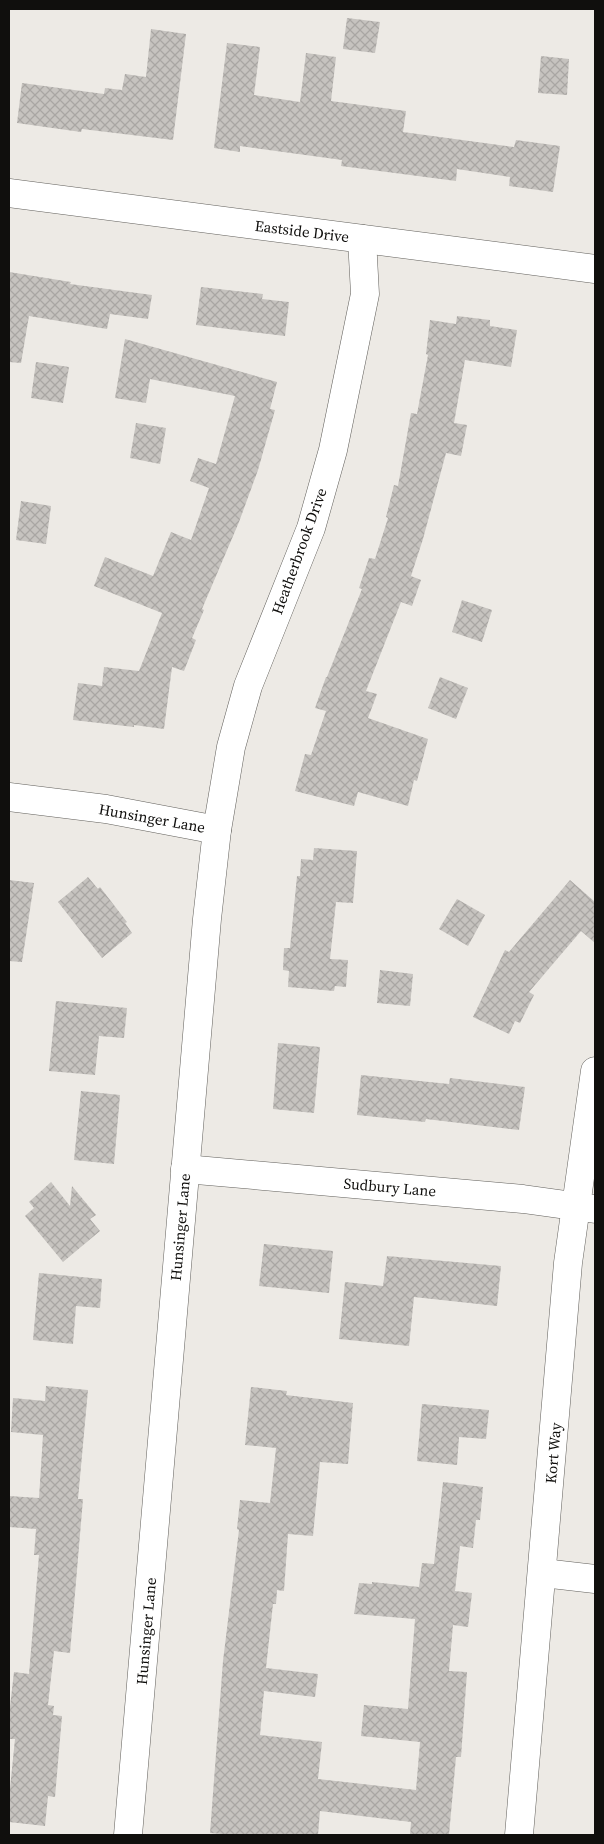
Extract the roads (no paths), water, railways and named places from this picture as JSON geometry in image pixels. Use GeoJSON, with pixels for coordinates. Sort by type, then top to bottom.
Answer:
{"type":"FeatureCollection","features":[{"type":"Feature","properties":{"kind":"street","name":"Eastside Drive"},"geometry":{"type":"LineString","coordinates":[[9,193],[595,269]]}},
{"type":"Feature","properties":{"kind":"street","name":"Heatherbrook Drive"},"geometry":{"type":"LineString","coordinates":[[217,830],[231,747],[248,686],[311,528],[333,450],[365,294],[362,239]]}},
{"type":"Feature","properties":{"kind":"street","name":"Hunsinger Lane"},"geometry":{"type":"LineString","coordinates":[[9,797],[106,809],[217,830],[207,919],[128,1835]]}},
{"type":"Feature","properties":{"kind":"street","name":"Kort Way"},"geometry":{"type":"LineString","coordinates":[[519,1835],[543,1573],[568,1264],[586,1208],[595,1071]]}},
{"type":"Feature","properties":{"kind":"street","name":"Sudbury Lane"},"geometry":{"type":"LineString","coordinates":[[185,1169],[523,1199],[586,1208]]}},
{"type":"Feature","properties":{"kind":"street"},"geometry":{"type":"LineString","coordinates":[[543,1573],[595,1579]]}}]}
